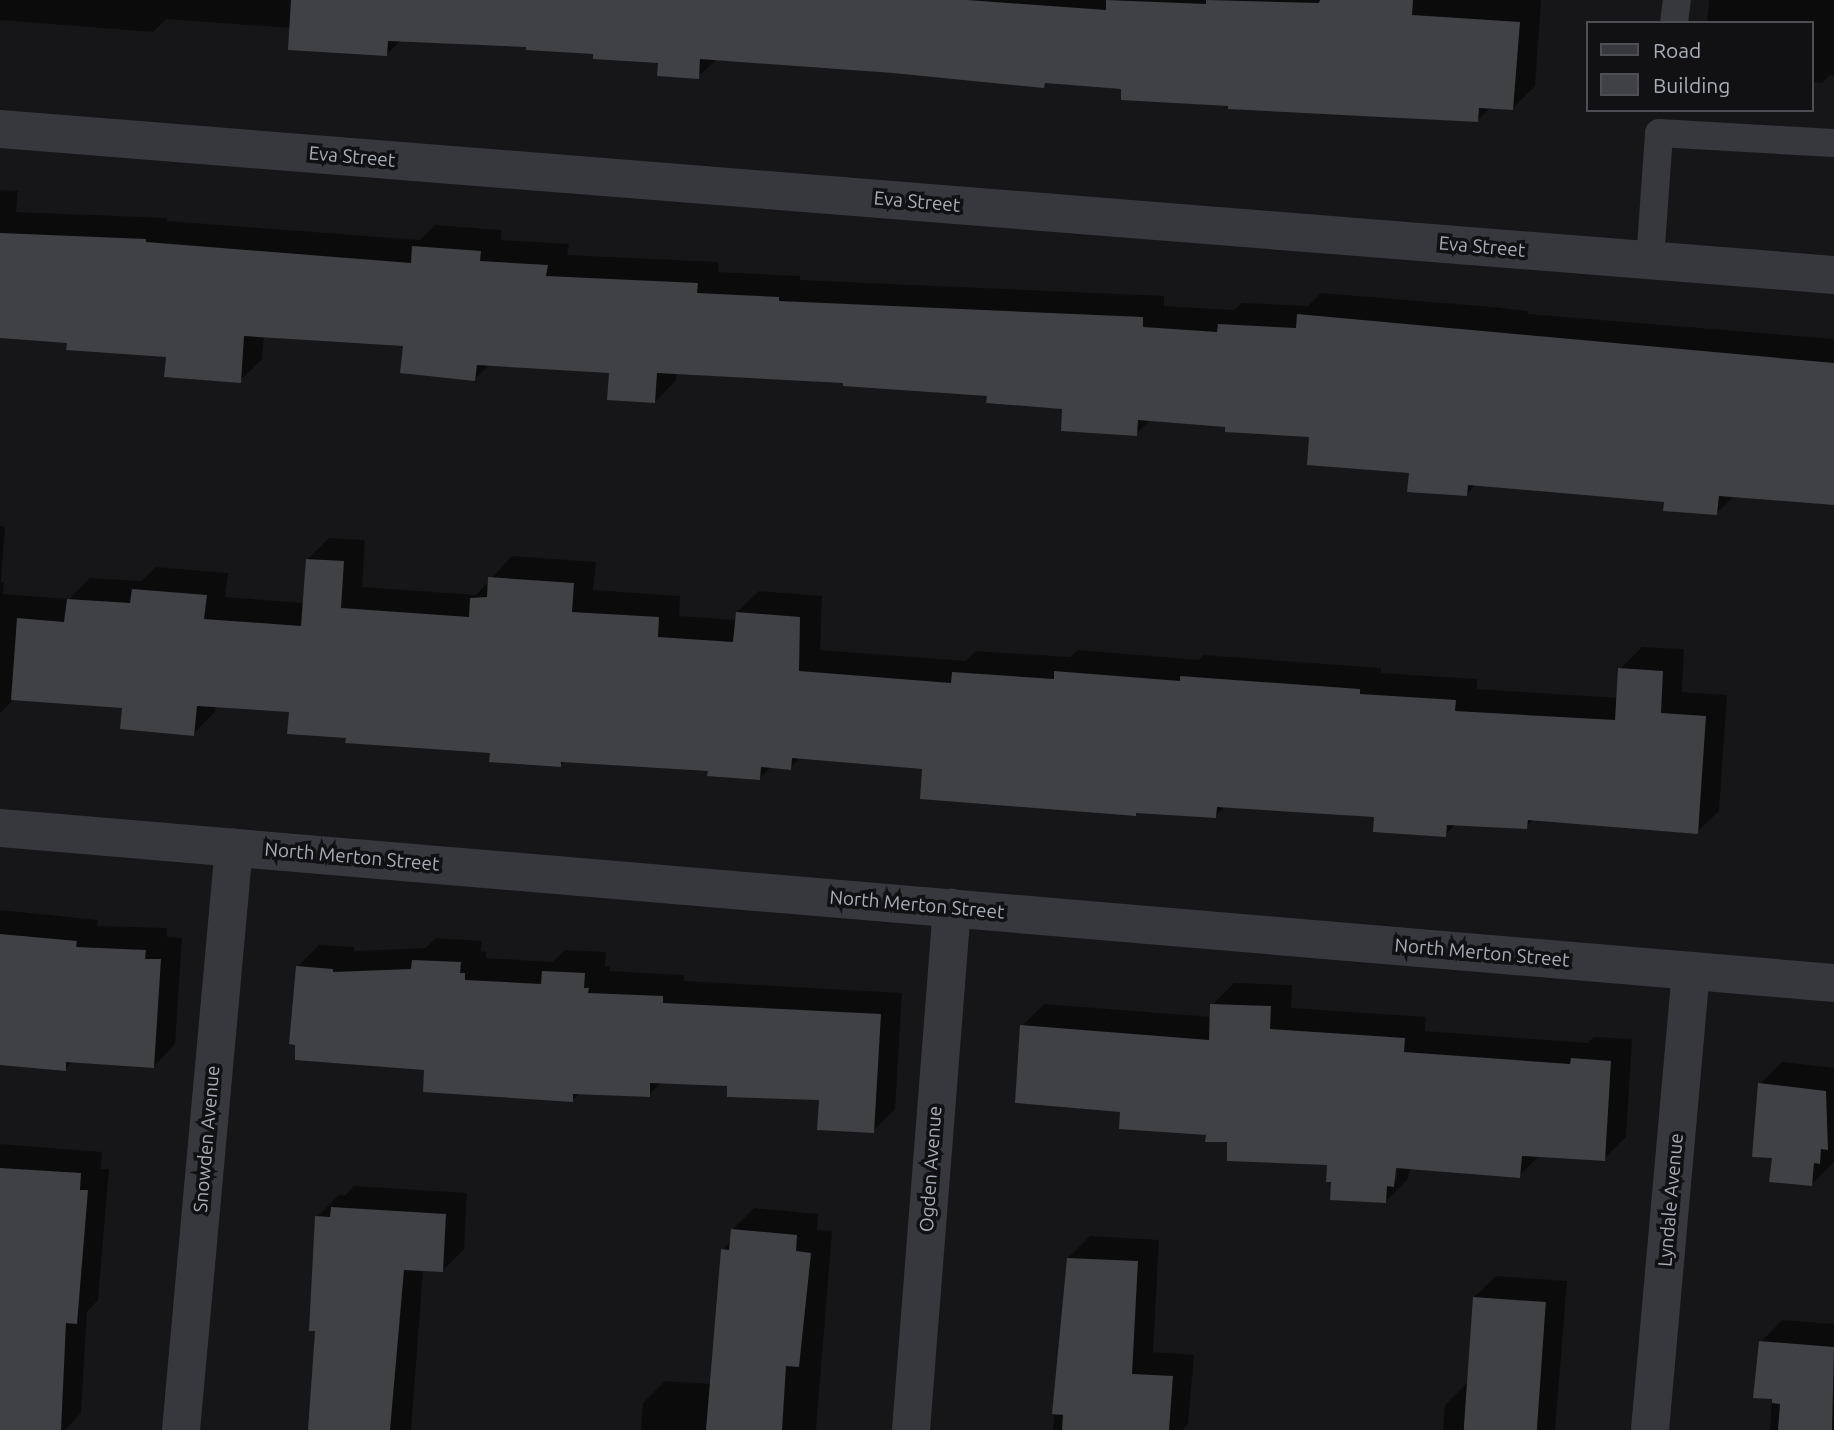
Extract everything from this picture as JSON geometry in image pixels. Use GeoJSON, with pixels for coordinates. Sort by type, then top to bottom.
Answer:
{"type":"FeatureCollection","features":[{"type":"Feature","properties":{"kind":"street","name":"Eva Street"},"geometry":{"type":"LineString","coordinates":[[0,129],[1834,275]]}},
{"type":"Feature","properties":{"kind":"street","name":"North Merton Street"},"geometry":{"type":"LineString","coordinates":[[0,828],[1834,983]]}},
{"type":"Feature","properties":{"kind":"street","name":"Snowden Avenue"},"geometry":{"type":"LineString","coordinates":[[181,1430],[234,847]]}},
{"type":"Feature","properties":{"kind":"street","name":"Ogden Avenue"},"geometry":{"type":"LineString","coordinates":[[911,1430],[952,908]]}},
{"type":"Feature","properties":{"kind":"street","name":"Lyndale Avenue"},"geometry":{"type":"LineString","coordinates":[[1650,1430],[1691,971]]}},
{"type":"Feature","properties":{"kind":"lane"},"geometry":{"type":"LineString","coordinates":[[1674,21],[1677,0]]}},
{"type":"Feature","properties":{"kind":"lane"},"geometry":{"type":"LineString","coordinates":[[1650,260],[1661,122],[1834,143]]}},
{"type":"Feature","properties":{"kind":"building"},"geometry":{"type":"Polygon","coordinates":[[[291,0],[967,0],[1106,10],[1106,0],[1206,4],[1206,0],[1319,3],[1320,0],[1413,0],[1412,15],[1520,22],[1513,110],[1479,108],[1478,122],[1228,109],[1228,106],[1121,100],[1121,89],[1045,83],[1044,88],[893,73],[700,59],[699,79],[657,76],[658,63],[593,59],[593,54],[526,50],[526,47],[388,41],[387,56],[288,50],[291,0]]]}},
{"type":"Feature","properties":{"kind":"building"},"geometry":{"type":"Polygon","coordinates":[[[0,233],[146,239],[146,242],[411,263],[412,246],[481,251],[480,261],[548,265],[546,276],[698,283],[697,293],[779,297],[779,301],[1143,317],[1143,327],[1217,332],[1218,324],[1296,328],[1297,314],[1834,363],[1834,505],[1719,496],[1717,515],[1663,511],[1664,502],[1468,485],[1467,496],[1407,492],[1409,473],[1307,465],[1309,437],[1225,432],[1225,427],[1138,420],[1137,436],[1061,431],[1062,409],[986,403],[987,396],[843,386],[843,383],[657,373],[655,403],[607,400],[609,373],[477,365],[475,381],[400,373],[403,346],[244,336],[241,383],[164,377],[166,357],[66,350],[67,343],[0,338],[0,233]]]}},
{"type":"Feature","properties":{"kind":"building"},"geometry":{"type":"Polygon","coordinates":[[[306,559],[344,561],[341,608],[469,617],[470,598],[487,597],[488,577],[574,583],[572,612],[659,617],[658,637],[733,642],[736,612],[800,617],[799,671],[951,683],[952,672],[1054,679],[1054,671],[1180,681],[1180,676],[1360,689],[1360,694],[1456,700],[1455,711],[1615,720],[1618,668],[1663,671],[1661,713],[1706,716],[1698,834],[1528,820],[1527,829],[1447,825],[1446,837],[1373,832],[1374,817],[1217,807],[1216,818],[1136,813],[1136,816],[920,799],[922,769],[792,758],[791,770],[761,767],[760,780],[707,776],[708,771],[561,762],[561,767],[489,762],[490,753],[345,743],[346,738],[287,734],[289,712],[197,706],[194,736],[120,729],[122,708],[11,700],[17,618],[64,622],[67,599],[130,603],[132,589],[207,595],[204,619],[301,626],[306,559]]]}},
{"type":"Feature","properties":{"kind":"building"},"geometry":{"type":"Polygon","coordinates":[[[0,934],[77,941],[76,947],[146,950],[145,959],[161,959],[154,1068],[66,1062],[66,1071],[0,1065],[0,934]]]}},
{"type":"Feature","properties":{"kind":"building"},"geometry":{"type":"Polygon","coordinates":[[[412,960],[461,962],[460,973],[465,973],[465,980],[541,984],[542,971],[585,973],[584,988],[589,988],[588,993],[663,996],[663,1003],[881,1014],[874,1133],[817,1130],[819,1100],[727,1097],[727,1086],[650,1083],[650,1097],[573,1094],[573,1102],[423,1092],[424,1070],[295,1060],[295,1045],[289,1044],[296,966],[333,969],[333,972],[411,969],[412,960]]]}},
{"type":"Feature","properties":{"kind":"building"},"geometry":{"type":"Polygon","coordinates":[[[1210,1004],[1271,1006],[1270,1029],[1405,1038],[1404,1052],[1570,1064],[1571,1058],[1611,1061],[1605,1161],[1522,1156],[1520,1178],[1396,1168],[1394,1187],[1387,1186],[1386,1203],[1330,1200],[1331,1182],[1326,1182],[1327,1165],[1227,1161],[1227,1142],[1205,1142],[1206,1135],[1119,1129],[1120,1112],[1015,1103],[1020,1025],[1209,1040],[1210,1004]]]}},
{"type":"Feature","properties":{"kind":"building"},"geometry":{"type":"Polygon","coordinates":[[[1758,1083],[1826,1091],[1828,1150],[1821,1149],[1820,1164],[1814,1163],[1812,1186],[1769,1182],[1772,1158],[1752,1157],[1758,1083]]]}},
{"type":"Feature","properties":{"kind":"building"},"geometry":{"type":"Polygon","coordinates":[[[0,1168],[81,1173],[80,1190],[88,1190],[77,1324],[66,1323],[61,1430],[0,1430],[0,1168]]]}},
{"type":"Feature","properties":{"kind":"building"},"geometry":{"type":"Polygon","coordinates":[[[331,1207],[446,1214],[443,1272],[404,1270],[390,1430],[308,1430],[315,1331],[309,1331],[315,1216],[330,1217],[331,1207]]]}},
{"type":"Feature","properties":{"kind":"building"},"geometry":{"type":"Polygon","coordinates":[[[731,1229],[797,1235],[796,1251],[811,1253],[799,1367],[786,1366],[782,1430],[706,1430],[721,1249],[729,1250],[731,1229]]]}},
{"type":"Feature","properties":{"kind":"building"},"geometry":{"type":"Polygon","coordinates":[[[1067,1258],[1138,1261],[1132,1374],[1173,1376],[1169,1430],[1062,1430],[1063,1415],[1052,1414],[1067,1258]]]}},
{"type":"Feature","properties":{"kind":"building"},"geometry":{"type":"Polygon","coordinates":[[[1473,1297],[1546,1302],[1537,1430],[1464,1430],[1473,1297]]]}},
{"type":"Feature","properties":{"kind":"building"},"geometry":{"type":"Polygon","coordinates":[[[1759,1341],[1834,1347],[1832,1430],[1778,1430],[1780,1404],[1772,1403],[1772,1399],[1753,1398],[1759,1341]]]}}]}
